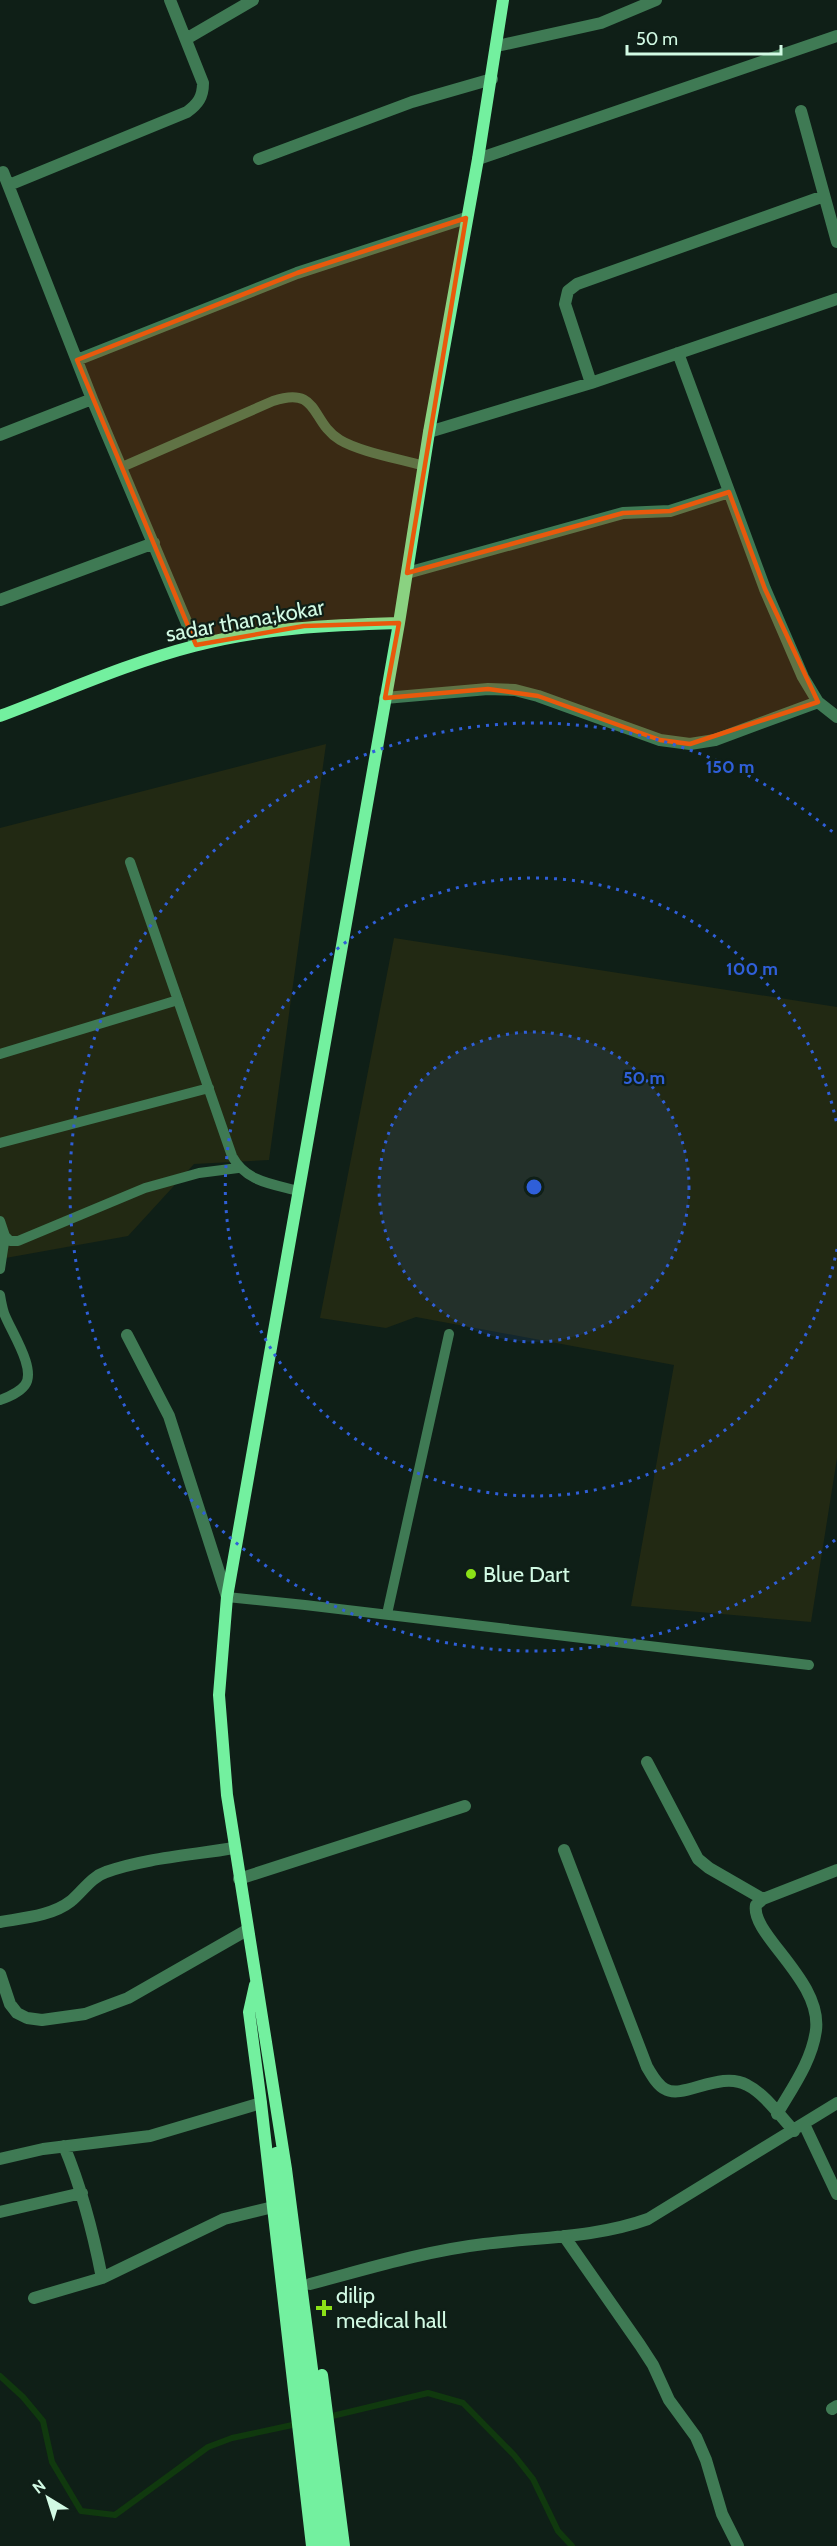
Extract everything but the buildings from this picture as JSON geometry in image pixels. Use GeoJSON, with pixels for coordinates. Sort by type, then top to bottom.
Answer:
{"type":"FeatureCollection","features":[{"type":"Feature","properties":{"kind":"main road"},"geometry":{"type":"LineString","coordinates":[[334,2546],[315,2434],[258,2035],[256,1982],[234,1848],[219,1695],[227,1597],[399,623],[429,432],[492,79],[503,0]]}},
{"type":"Feature","properties":{"kind":"main road","name":"sadar thana;kokar"},"geometry":{"type":"LineString","coordinates":[[0,716],[149,660],[196,645],[304,626],[399,623]]}},
{"type":"Feature","properties":{"kind":"main road"},"geometry":{"type":"LineString","coordinates":[[256,1982],[249,2012],[273,2207],[315,2434],[323,2546]]}},
{"type":"Feature","properties":{"kind":"main road"},"geometry":{"type":"LineString","coordinates":[[256,1982],[268,2010],[310,2284],[311,2406]]}},
{"type":"Feature","properties":{"kind":"main road"},"geometry":{"type":"LineString","coordinates":[[312,2546],[315,2434]]}},
{"type":"Feature","properties":{"kind":"main road"},"geometry":{"type":"LineString","coordinates":[[315,2434],[344,2546]]}},
{"type":"Feature","properties":{"kind":"street"},"geometry":{"type":"LineString","coordinates":[[9,185],[187,112],[196,105],[203,94],[203,83],[170,0]]}},
{"type":"Feature","properties":{"kind":"street"},"geometry":{"type":"LineString","coordinates":[[186,39],[253,0]]}},
{"type":"Feature","properties":{"kind":"street"},"geometry":{"type":"LineString","coordinates":[[497,46],[602,23],[656,0]]}},
{"type":"Feature","properties":{"kind":"street"},"geometry":{"type":"LineString","coordinates":[[478,159],[837,36]]}},
{"type":"Feature","properties":{"kind":"street"},"geometry":{"type":"LineString","coordinates":[[259,159],[412,102],[492,79]]}},
{"type":"Feature","properties":{"kind":"street"},"geometry":{"type":"LineString","coordinates":[[801,111],[837,242]]}},
{"type":"Feature","properties":{"kind":"street"},"geometry":{"type":"LineString","coordinates":[[1,169],[92,399],[196,645]]}},
{"type":"Feature","properties":{"kind":"street"},"geometry":{"type":"LineString","coordinates":[[591,383],[565,304],[568,291],[577,284],[824,195]]}},
{"type":"Feature","properties":{"kind":"street"},"geometry":{"type":"LineString","coordinates":[[77,360],[297,273],[466,218]]}},
{"type":"Feature","properties":{"kind":"street"},"geometry":{"type":"LineString","coordinates":[[429,432],[591,383],[837,299]]}},
{"type":"Feature","properties":{"kind":"street"},"geometry":{"type":"LineString","coordinates":[[678,353],[765,589],[803,677],[818,702],[837,717]]}},
{"type":"Feature","properties":{"kind":"street"},"geometry":{"type":"LineString","coordinates":[[0,435],[92,399]]}},
{"type":"Feature","properties":{"kind":"street"},"geometry":{"type":"LineString","coordinates":[[407,573],[623,513],[670,511],[729,492]]}},
{"type":"Feature","properties":{"kind":"street"},"geometry":{"type":"LineString","coordinates":[[0,600],[154,543]]}},
{"type":"Feature","properties":{"kind":"street"},"geometry":{"type":"LineString","coordinates":[[385,698],[488,689],[515,690],[538,696],[660,740],[690,744],[715,740],[818,702]]}},
{"type":"Feature","properties":{"kind":"street"},"geometry":{"type":"LineString","coordinates":[[127,1335],[169,1416],[227,1597]]}},
{"type":"Feature","properties":{"kind":"street"},"geometry":{"type":"LineString","coordinates":[[647,1762],[698,1859],[709,1868],[763,1899]]}},
{"type":"Feature","properties":{"kind":"street"},"geometry":{"type":"LineString","coordinates":[[239,1879],[465,1806]]}},
{"type":"Feature","properties":{"kind":"street"},"geometry":{"type":"LineString","coordinates":[[0,1922],[58,1908],[70,1902],[104,1873],[123,1867],[234,1848]]}},
{"type":"Feature","properties":{"kind":"street"},"geometry":{"type":"LineString","coordinates":[[564,1850],[647,2067],[656,2082],[664,2089],[674,2092],[718,2081],[731,2080],[746,2084],[777,2114],[799,2127],[837,2194]]}},
{"type":"Feature","properties":{"kind":"street"},"geometry":{"type":"LineString","coordinates":[[777,2114],[809,2054],[816,2028],[816,2015],[813,2003],[797,1972],[756,1919],[756,1905],[763,1899],[837,1870]]}},
{"type":"Feature","properties":{"kind":"street"},"geometry":{"type":"LineString","coordinates":[[0,1974],[9,2004],[17,2013],[27,2018],[42,2020],[85,2014],[104,2009],[128,1998],[247,1930]]}},
{"type":"Feature","properties":{"kind":"street"},"geometry":{"type":"LineString","coordinates":[[0,2159],[64,2146],[150,2136],[261,2103]]}},
{"type":"Feature","properties":{"kind":"street"},"geometry":{"type":"LineString","coordinates":[[310,2284],[431,2253],[485,2243],[564,2236],[627,2227],[648,2219],[837,2103]]}},
{"type":"Feature","properties":{"kind":"street"},"geometry":{"type":"LineString","coordinates":[[64,2146],[91,2223],[102,2278]]}},
{"type":"Feature","properties":{"kind":"street"},"geometry":{"type":"LineString","coordinates":[[0,2212],[82,2193]]}},
{"type":"Feature","properties":{"kind":"street"},"geometry":{"type":"LineString","coordinates":[[34,2298],[102,2278],[224,2219],[273,2207]]}},
{"type":"Feature","properties":{"kind":"street"},"geometry":{"type":"LineString","coordinates":[[564,2236],[640,2345],[653,2365],[669,2400],[701,2446],[722,2514],[738,2546]]}},
{"type":"Feature","properties":{"kind":"lane"},"geometry":{"type":"LineString","coordinates":[[122,467],[273,401],[294,395],[305,400],[339,440],[424,466]]}},
{"type":"Feature","properties":{"kind":"lane"},"geometry":{"type":"LineString","coordinates":[[130,862],[238,1168]]}},
{"type":"Feature","properties":{"kind":"lane"},"geometry":{"type":"LineString","coordinates":[[0,1054],[178,1000]]}},
{"type":"Feature","properties":{"kind":"lane"},"geometry":{"type":"LineString","coordinates":[[0,1143],[208,1088]]}},
{"type":"Feature","properties":{"kind":"lane"},"geometry":{"type":"LineString","coordinates":[[0,1221],[5,1236],[10,1241],[18,1241],[145,1188],[199,1173],[238,1168],[262,1181],[298,1191]]}},
{"type":"Feature","properties":{"kind":"lane"},"geometry":{"type":"LineString","coordinates":[[0,1269],[5,1236]]}},
{"type":"Feature","properties":{"kind":"lane"},"geometry":{"type":"LineString","coordinates":[[0,1294],[4,1314],[26,1361],[28,1375],[25,1385],[0,1400]]}},
{"type":"Feature","properties":{"kind":"lane"},"geometry":{"type":"LineString","coordinates":[[387,1614],[449,1334]]}},
{"type":"Feature","properties":{"kind":"lane"},"geometry":{"type":"LineString","coordinates":[[227,1597],[809,1665]]}},
{"type":"Feature","properties":{"kind":"highlighted area"},"geometry":{"type":"Polygon","coordinates":[[[466,218],[407,573],[623,513],[670,511],[729,492],[765,589],[818,702],[690,744],[660,740],[538,696],[488,689],[385,698],[399,623],[304,626],[196,645],[77,360],[297,273],[466,218]]]}},
{"type":"Feature","properties":{"kind":"green space"},"geometry":{"type":"Polygon","coordinates":[[[326,744],[269,1160],[194,1164],[128,1236],[0,1259],[0,828],[326,744]]]}},
{"type":"Feature","properties":{"kind":"green space"},"geometry":{"type":"Polygon","coordinates":[[[394,938],[837,1007],[837,1458],[811,1622],[631,1606],[674,1365],[416,1317],[386,1328],[320,1318],[394,938]]]}},
{"type":"Feature","properties":{"kind":"waterway"},"geometry":{"type":"LineString","coordinates":[[0,2376],[23,2397],[43,2421],[52,2462],[81,2511],[115,2515],[208,2447],[232,2438],[297,2424]]}},
{"type":"Feature","properties":{"kind":"waterway"},"geometry":{"type":"LineString","coordinates":[[328,2417],[428,2393],[463,2403],[514,2455],[533,2479],[558,2531],[572,2546]]}},
{"type":"Feature","properties":{"kind":"place","name":"Blue Dart"},"geometry":{"type":"Point","coordinates":[471,1574]}},
{"type":"Feature","properties":{"kind":"place","name":"dilip medical hall"},"geometry":{"type":"Point","coordinates":[324,2308]}}]}
